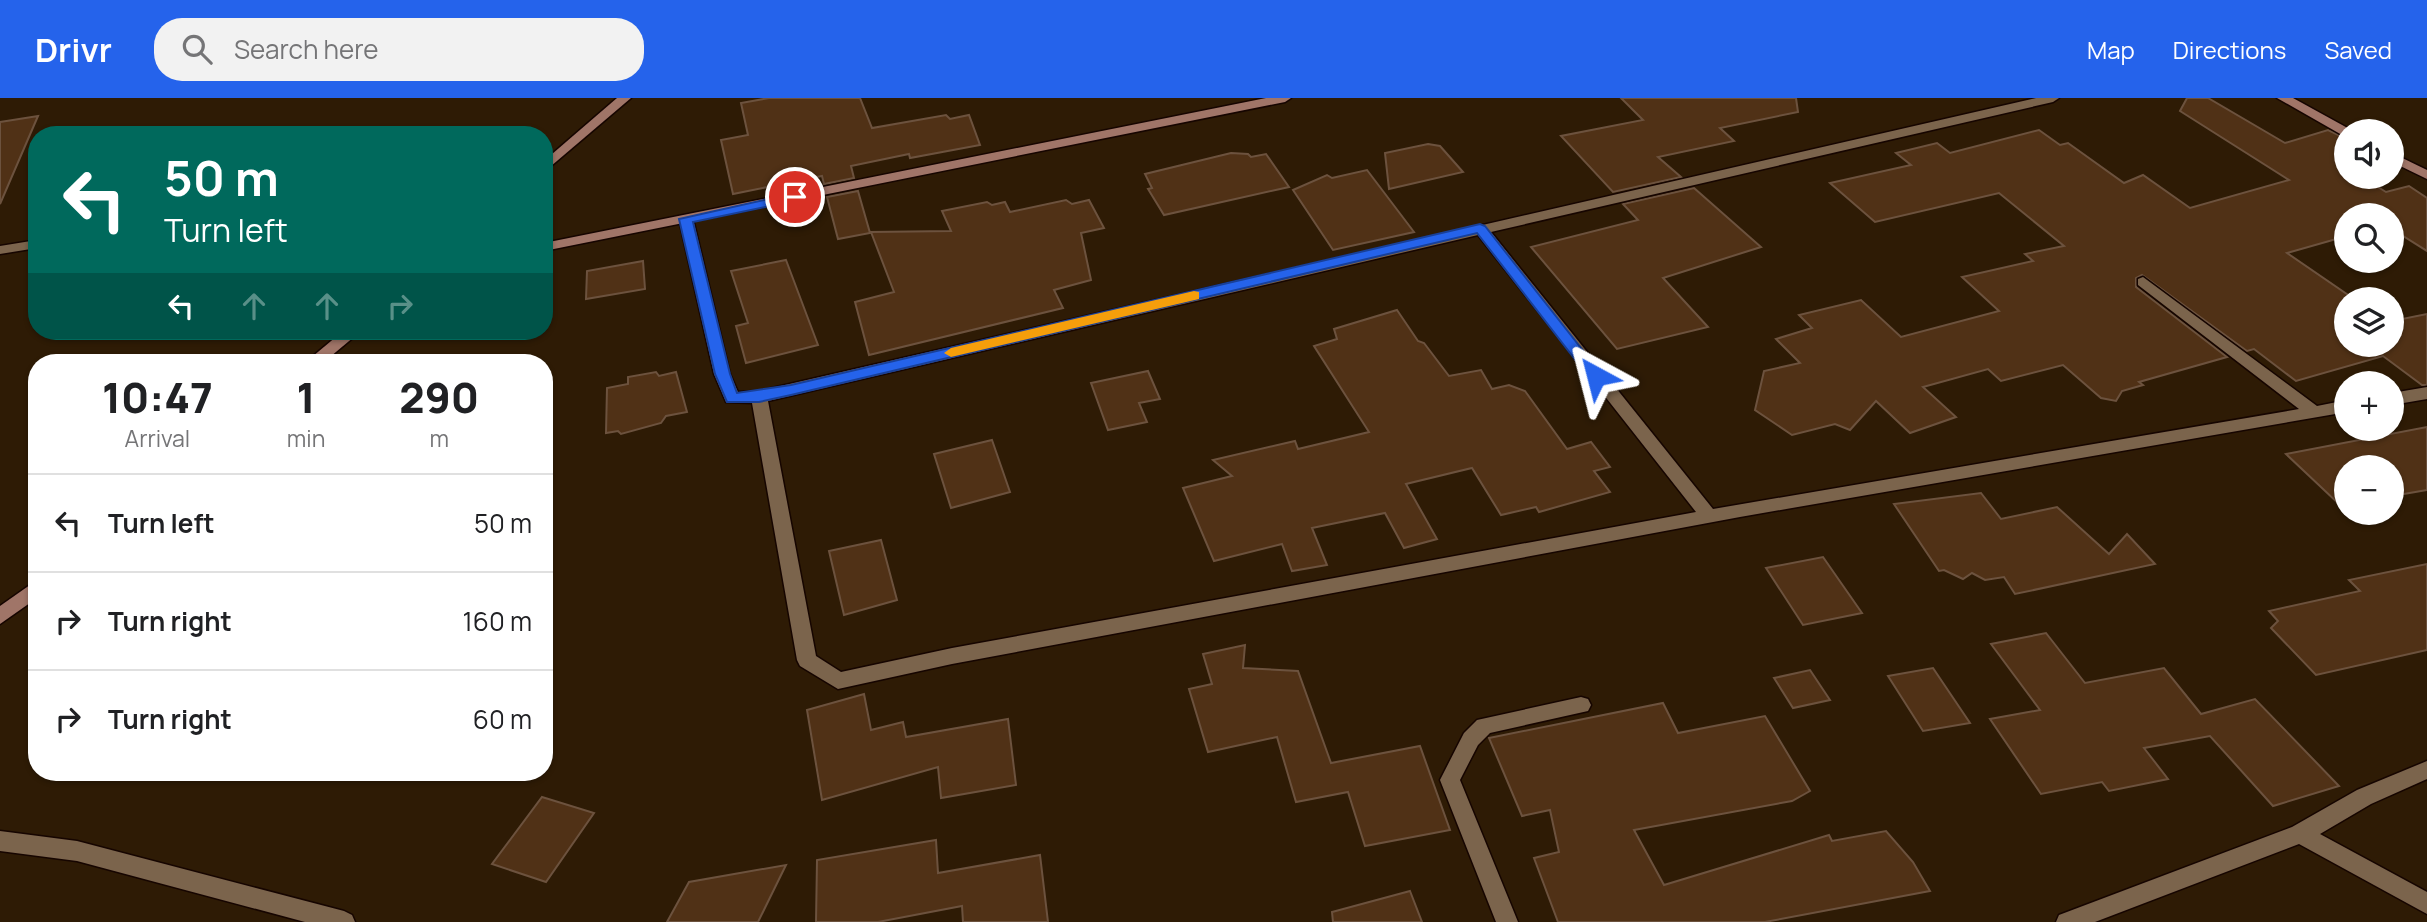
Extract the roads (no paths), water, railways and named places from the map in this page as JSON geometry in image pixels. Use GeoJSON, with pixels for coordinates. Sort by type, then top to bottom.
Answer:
{"type":"FeatureCollection","features":[{"type":"Feature","properties":{"kind":"street"},"geometry":{"type":"LineString","coordinates":[[553,160],[625,98]]}},
{"type":"Feature","properties":{"kind":"street"},"geometry":{"type":"LineString","coordinates":[[553,245],[1285,98]]}},
{"type":"Feature","properties":{"kind":"street"},"geometry":{"type":"LineString","coordinates":[[686,219],[722,374],[732,398],[759,397],[1480,228],[2053,98]]}},
{"type":"Feature","properties":{"kind":"street"},"geometry":{"type":"LineString","coordinates":[[2283,98],[2334,125]]}},
{"type":"Feature","properties":{"kind":"street"},"geometry":{"type":"LineString","coordinates":[[2404,163],[2427,175]]}},
{"type":"Feature","properties":{"kind":"street"},"geometry":{"type":"LineString","coordinates":[[1480,228],[1709,515]]}},
{"type":"Feature","properties":{"kind":"street"},"geometry":{"type":"LineString","coordinates":[[0,250],[28,245]]}},
{"type":"Feature","properties":{"kind":"street"},"geometry":{"type":"LineString","coordinates":[[2143,282],[2314,412]]}},
{"type":"Feature","properties":{"kind":"street"},"geometry":{"type":"LineString","coordinates":[[324,354],[342,340]]}},
{"type":"Feature","properties":{"kind":"street"},"geometry":{"type":"LineString","coordinates":[[2404,397],[2427,393]]}},
{"type":"Feature","properties":{"kind":"street"},"geometry":{"type":"LineString","coordinates":[[759,397],[807,660],[838,681],[965,653],[1709,515],[2334,409]]}},
{"type":"Feature","properties":{"kind":"street"},"geometry":{"type":"LineString","coordinates":[[0,617],[28,594]]}},
{"type":"Feature","properties":{"kind":"street"},"geometry":{"type":"LineString","coordinates":[[1507,922],[1450,780],[1471,739],[1484,726],[1581,705]]}},
{"type":"Feature","properties":{"kind":"street"},"geometry":{"type":"LineString","coordinates":[[2067,922],[2300,834],[2364,797],[2427,770]]}},
{"type":"Feature","properties":{"kind":"street"},"geometry":{"type":"LineString","coordinates":[[2300,834],[2427,904]]}},
{"type":"Feature","properties":{"kind":"street"},"geometry":{"type":"LineString","coordinates":[[0,841],[77,851],[344,922]]}}]}
